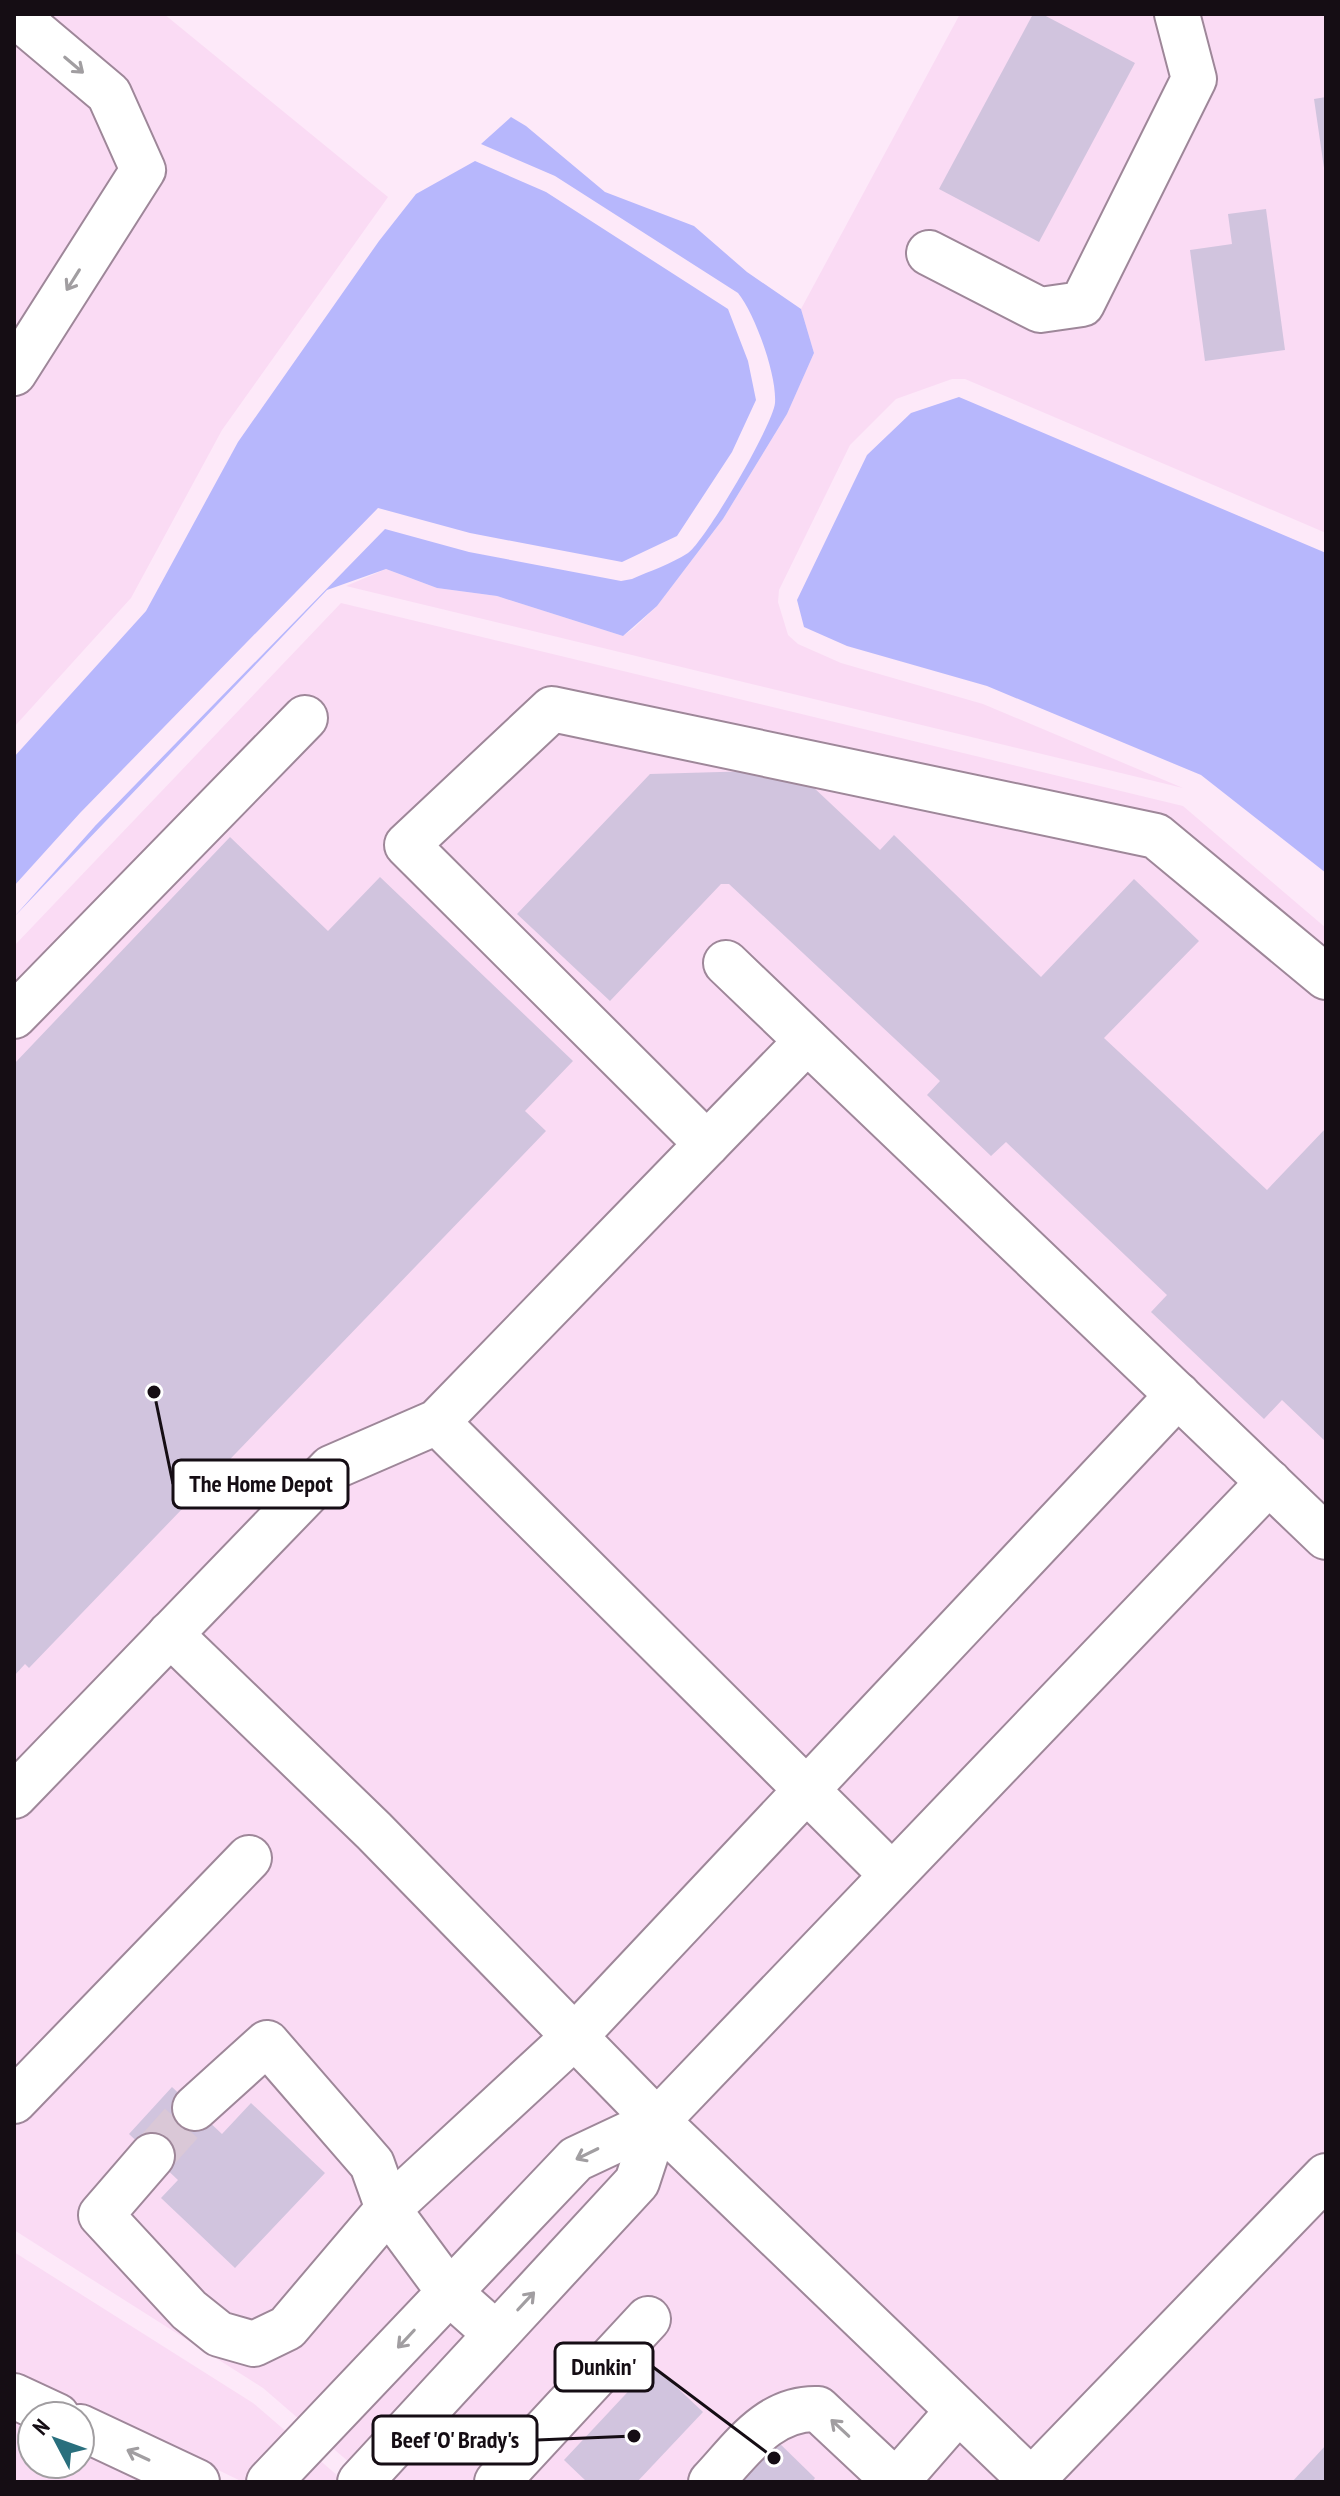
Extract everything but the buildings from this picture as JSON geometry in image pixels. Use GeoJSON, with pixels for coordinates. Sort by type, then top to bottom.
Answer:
{"type":"FeatureCollection","features":[{"type":"Feature","properties":{"kind":"street"},"geometry":{"type":"LineString","coordinates":[[14,14],[109,94],[143,170],[14,373]]}},
{"type":"Feature","properties":{"kind":"street"},"geometry":{"type":"LineString","coordinates":[[929,253],[1040,310],[1082,304],[1194,79],[1177,14]]}},
{"type":"Feature","properties":{"kind":"street"},"geometry":{"type":"LineString","coordinates":[[707,1144],[407,845],[552,709],[1156,836],[1326,977]]}},
{"type":"Feature","properties":{"kind":"street"},"geometry":{"type":"LineString","coordinates":[[14,1016],[305,718]]}},
{"type":"Feature","properties":{"kind":"street"},"geometry":{"type":"LineString","coordinates":[[726,963],[1326,1537]]}},
{"type":"Feature","properties":{"kind":"street"},"geometry":{"type":"LineString","coordinates":[[14,1796],[331,1468],[437,1422],[807,1041]]}},
{"type":"Feature","properties":{"kind":"street"},"geometry":{"type":"LineString","coordinates":[[152,2156],[101,2215],[189,2310],[219,2334],[254,2344],[287,2328],[388,2209],[575,2036],[805,1788],[1178,1395]]}},
{"type":"Feature","properties":{"kind":"street"},"geometry":{"type":"LineString","coordinates":[[437,1422],[892,1875]]}},
{"type":"Feature","properties":{"kind":"street"},"geometry":{"type":"LineString","coordinates":[[269,2482],[576,2159],[657,2121],[1269,1482]]}},
{"type":"Feature","properties":{"kind":"street"},"geometry":{"type":"LineString","coordinates":[[170,1634],[374,1831],[657,2121],[1031,2482],[1324,2181]]}},
{"type":"Feature","properties":{"kind":"street"},"geometry":{"type":"LineString","coordinates":[[14,2101],[249,1858]]}},
{"type":"Feature","properties":{"kind":"street"},"geometry":{"type":"LineString","coordinates":[[195,2108],[267,2043],[372,2164],[388,2209],[450,2293],[496,2334]]}},
{"type":"Feature","properties":{"kind":"street"},"geometry":{"type":"LineString","coordinates":[[360,2482],[637,2182],[657,2121]]}},
{"type":"Feature","properties":{"kind":"street"},"geometry":{"type":"LineString","coordinates":[[497,2482],[648,2319]]}},
{"type":"Feature","properties":{"kind":"street"},"geometry":{"type":"LineString","coordinates":[[711,2482],[760,2430],[777,2416],[800,2408],[818,2409],[896,2482],[958,2411]]}},
{"type":"Feature","properties":{"kind":"street"},"geometry":{"type":"LineString","coordinates":[[96,2435],[197,2482]]}},
{"type":"Feature","properties":{"kind":"shaded area"},"geometry":{"type":"Polygon","coordinates":[[[14,14],[164,14],[388,197],[222,430],[131,598],[14,727],[14,14]]]}},
{"type":"Feature","properties":{"kind":"shaded area"},"geometry":{"type":"Polygon","coordinates":[[[960,14],[1326,14],[1326,533],[965,379],[952,379],[896,399],[850,445],[779,590],[778,602],[788,635],[798,644],[841,663],[983,704],[1183,788],[346,586],[386,569],[437,588],[497,596],[623,636],[634,628],[657,606],[723,519],[787,414],[814,353],[801,309],[960,14]]]}},
{"type":"Feature","properties":{"kind":"shaded area"},"geometry":{"type":"Polygon","coordinates":[[[341,603],[1183,806],[1326,928],[1326,2482],[372,2482],[263,2388],[14,2230],[14,946],[341,603]]]}},
{"type":"Feature","properties":{"kind":"shaded area"},"geometry":{"type":"Polygon","coordinates":[[[14,2252],[253,2403],[345,2482],[243,2482],[96,2411],[96,2400],[72,2400],[14,2372],[14,2252]]]}},
{"type":"Feature","properties":{"kind":"shaded area"},"geometry":{"type":"Polygon","coordinates":[[[14,2419],[16,2480],[96,2480],[96,2458],[146,2482],[14,2482],[14,2419]]]}},
{"type":"Feature","properties":{"kind":"water"},"geometry":{"type":"Polygon","coordinates":[[[511,117],[605,192],[694,226],[747,272],[801,309],[814,353],[787,414],[723,519],[657,606],[623,636],[497,596],[437,588],[386,569],[327,590],[14,917],[95,826],[385,529],[469,552],[621,581],[668,564],[688,553],[722,506],[763,434],[775,403],[769,361],[745,303],[738,293],[555,176],[481,144],[511,117]]]}},
{"type":"Feature","properties":{"kind":"water"},"geometry":{"type":"Polygon","coordinates":[[[475,161],[546,192],[728,309],[748,361],[756,400],[732,452],[677,536],[622,562],[470,533],[378,508],[80,813],[14,886],[14,757],[146,611],[238,442],[379,241],[416,194],[475,161]]]}},
{"type":"Feature","properties":{"kind":"water"},"geometry":{"type":"Polygon","coordinates":[[[959,397],[1326,553],[1326,873],[1201,775],[987,686],[847,646],[804,627],[797,600],[867,455],[911,413],[959,397]]]}},
{"type":"Feature","properties":{"kind":"tunnel"},"geometry":{"type":"LineString","coordinates":[[152,2156],[195,2108]]}},
{"type":"Feature","properties":{"kind":"place","name":"The Home Depot"},"geometry":{"type":"Point","coordinates":[154,1392]}},
{"type":"Feature","properties":{"kind":"place","name":"Beef 'O' Brady's"},"geometry":{"type":"Point","coordinates":[634,2436]}},
{"type":"Feature","properties":{"kind":"place","name":"Dunkin'"},"geometry":{"type":"Point","coordinates":[774,2458]}}]}
